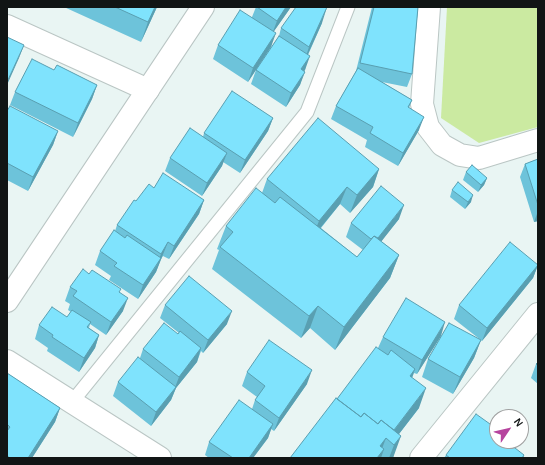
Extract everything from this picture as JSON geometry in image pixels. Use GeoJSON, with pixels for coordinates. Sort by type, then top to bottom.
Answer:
{"type":"FeatureCollection","features":[{"type":"Feature","properties":{"kind":"street"},"geometry":{"type":"LineString","coordinates":[[7,301],[203,7]]}},
{"type":"Feature","properties":{"kind":"street"},"geometry":{"type":"LineString","coordinates":[[429,7],[422,104],[428,127],[442,145],[460,155],[479,158],[538,140]]}},
{"type":"Feature","properties":{"kind":"street"},"geometry":{"type":"LineString","coordinates":[[7,26],[148,90]]}},
{"type":"Feature","properties":{"kind":"street"},"geometry":{"type":"LineString","coordinates":[[421,458],[538,314]]}},
{"type":"Feature","properties":{"kind":"street"},"geometry":{"type":"LineString","coordinates":[[7,361],[160,458]]}},
{"type":"Feature","properties":{"kind":"lane"},"geometry":{"type":"LineString","coordinates":[[72,402],[307,112],[348,7]]}},
{"type":"Feature","properties":{"kind":"green space"},"geometry":{"type":"Polygon","coordinates":[[[447,7],[538,7],[538,127],[479,143],[441,118],[447,7]]]}},
{"type":"Feature","properties":{"kind":"building"},"geometry":{"type":"Polygon","coordinates":[[[115,7],[155,7],[148,22],[115,7]]]}},
{"type":"Feature","properties":{"kind":"building"},"geometry":{"type":"Polygon","coordinates":[[[257,7],[286,7],[277,21],[257,7]]]}},
{"type":"Feature","properties":{"kind":"building"},"geometry":{"type":"Polygon","coordinates":[[[296,7],[327,7],[309,47],[281,28],[296,7]]]}},
{"type":"Feature","properties":{"kind":"building"},"geometry":{"type":"Polygon","coordinates":[[[374,7],[418,7],[412,74],[360,63],[374,7]]]}},
{"type":"Feature","properties":{"kind":"building"},"geometry":{"type":"Polygon","coordinates":[[[240,10],[276,33],[253,68],[218,45],[240,10]]]}},
{"type":"Feature","properties":{"kind":"building"},"geometry":{"type":"Polygon","coordinates":[[[279,36],[310,56],[301,69],[305,72],[291,93],[256,70],[279,36]]]}},
{"type":"Feature","properties":{"kind":"building"},"geometry":{"type":"Polygon","coordinates":[[[7,37],[24,45],[7,82],[7,37]]]}},
{"type":"Feature","properties":{"kind":"building"},"geometry":{"type":"Polygon","coordinates":[[[32,59],[54,70],[57,65],[97,85],[78,123],[15,92],[32,59]]]}},
{"type":"Feature","properties":{"kind":"building"},"geometry":{"type":"Polygon","coordinates":[[[358,68],[412,100],[408,107],[424,117],[403,153],[370,133],[373,127],[336,106],[358,68]]]}},
{"type":"Feature","properties":{"kind":"building"},"geometry":{"type":"Polygon","coordinates":[[[232,91],[273,118],[245,160],[204,133],[232,91]]]}},
{"type":"Feature","properties":{"kind":"building"},"geometry":{"type":"Polygon","coordinates":[[[10,106],[58,131],[33,177],[7,163],[7,111],[10,106]]]}},
{"type":"Feature","properties":{"kind":"building"},"geometry":{"type":"Polygon","coordinates":[[[318,118],[379,169],[357,195],[347,187],[319,221],[267,179],[318,118]]]}},
{"type":"Feature","properties":{"kind":"building"},"geometry":{"type":"Polygon","coordinates":[[[190,128],[227,153],[207,183],[170,158],[190,128]]]}},
{"type":"Feature","properties":{"kind":"building"},"geometry":{"type":"Polygon","coordinates":[[[538,159],[538,205],[525,164],[538,159]]]}},
{"type":"Feature","properties":{"kind":"building"},"geometry":{"type":"Polygon","coordinates":[[[472,165],[487,178],[481,185],[466,172],[472,165]]]}},
{"type":"Feature","properties":{"kind":"building"},"geometry":{"type":"Polygon","coordinates":[[[163,173],[204,200],[174,246],[168,242],[161,254],[117,225],[134,200],[136,201],[149,184],[154,188],[163,173]]]}},
{"type":"Feature","properties":{"kind":"building"},"geometry":{"type":"Polygon","coordinates":[[[458,182],[473,195],[468,202],[452,190],[458,182]]]}},
{"type":"Feature","properties":{"kind":"building"},"geometry":{"type":"Polygon","coordinates":[[[381,186],[404,205],[378,238],[374,236],[371,239],[351,223],[381,186]]]}},
{"type":"Feature","properties":{"kind":"building"},"geometry":{"type":"Polygon","coordinates":[[[256,188],[275,203],[280,197],[357,257],[374,236],[399,255],[344,327],[318,306],[309,316],[220,247],[233,232],[226,226],[256,188]]]}},
{"type":"Feature","properties":{"kind":"building"},"geometry":{"type":"Polygon","coordinates":[[[114,230],[125,238],[127,235],[161,258],[143,285],[114,266],[117,263],[100,251],[114,230]]]}},
{"type":"Feature","properties":{"kind":"building"},"geometry":{"type":"Polygon","coordinates":[[[510,242],[538,265],[487,328],[459,305],[510,242]]]}},
{"type":"Feature","properties":{"kind":"building"},"geometry":{"type":"Polygon","coordinates":[[[83,269],[89,274],[92,270],[121,289],[119,292],[128,298],[111,322],[73,296],[77,291],[70,287],[83,269]]]}},
{"type":"Feature","properties":{"kind":"building"},"geometry":{"type":"Polygon","coordinates":[[[189,276],[232,311],[208,340],[165,305],[189,276]]]}},
{"type":"Feature","properties":{"kind":"building"},"geometry":{"type":"Polygon","coordinates":[[[406,298],[445,322],[422,360],[383,337],[406,298]]]}},
{"type":"Feature","properties":{"kind":"building"},"geometry":{"type":"Polygon","coordinates":[[[52,307],[67,317],[72,310],[91,322],[87,327],[99,335],[84,358],[52,337],[53,335],[39,325],[52,307]]]}},
{"type":"Feature","properties":{"kind":"building"},"geometry":{"type":"Polygon","coordinates":[[[164,323],[178,334],[180,331],[201,348],[179,377],[143,349],[164,323]]]}},
{"type":"Feature","properties":{"kind":"building"},"geometry":{"type":"Polygon","coordinates":[[[449,323],[481,340],[460,377],[428,359],[449,323]]]}},
{"type":"Feature","properties":{"kind":"building"},"geometry":{"type":"Polygon","coordinates":[[[269,340],[312,370],[279,418],[255,400],[265,386],[247,372],[269,340]]]}},
{"type":"Feature","properties":{"kind":"building"},"geometry":{"type":"Polygon","coordinates":[[[376,347],[388,355],[391,350],[415,369],[410,376],[426,388],[394,430],[381,420],[378,424],[364,413],[361,417],[337,399],[376,347]]]}},
{"type":"Feature","properties":{"kind":"building"},"geometry":{"type":"Polygon","coordinates":[[[138,357],[176,387],[156,412],[118,382],[138,357]]]}},
{"type":"Feature","properties":{"kind":"building"},"geometry":{"type":"Polygon","coordinates":[[[7,373],[60,408],[28,458],[10,458],[7,456],[7,431],[10,427],[7,424],[7,373]]]}},
{"type":"Feature","properties":{"kind":"building"},"geometry":{"type":"Polygon","coordinates":[[[336,398],[361,417],[364,413],[378,424],[381,420],[401,436],[394,445],[386,438],[380,446],[384,449],[377,458],[290,458],[336,398]]]}},
{"type":"Feature","properties":{"kind":"building"},"geometry":{"type":"Polygon","coordinates":[[[239,400],[273,424],[249,458],[233,458],[209,442],[239,400]]]}},
{"type":"Feature","properties":{"kind":"building"},"geometry":{"type":"Polygon","coordinates":[[[476,414],[489,423],[489,449],[516,449],[524,455],[522,458],[450,458],[446,455],[476,414]]]}}]}
